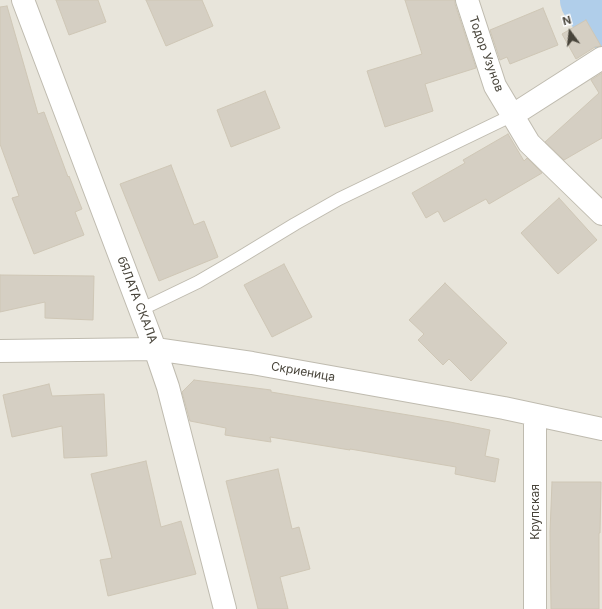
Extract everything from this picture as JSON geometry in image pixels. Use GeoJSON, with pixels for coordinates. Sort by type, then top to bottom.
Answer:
{"type":"FeatureCollection","features":[{"type":"Feature","properties":{"kind":"street","name":"бЯЛАТА СКАЛА"},"geometry":{"type":"LineString","coordinates":[[23,0],[168,387],[225,609]]}},
{"type":"Feature","properties":{"kind":"street","name":"Тодор Узунов"},"geometry":{"type":"LineString","coordinates":[[467,0],[496,86],[530,143],[602,214]]}},
{"type":"Feature","properties":{"kind":"street"},"geometry":{"type":"LineString","coordinates":[[513,115],[602,58]]}},
{"type":"Feature","properties":{"kind":"street","name":"Скриеница"},"geometry":{"type":"LineString","coordinates":[[0,350],[155,349],[252,363],[504,408],[535,416],[602,429]]}},
{"type":"Feature","properties":{"kind":"street","name":"Крупская"},"geometry":{"type":"LineString","coordinates":[[535,416],[535,609]]}},
{"type":"Feature","properties":{"kind":"lane"},"geometry":{"type":"LineString","coordinates":[[140,310],[198,282],[339,199],[513,115]]}},
{"type":"Feature","properties":{"kind":"shaded area"},"geometry":{"type":"Polygon","coordinates":[[[0,0],[602,0],[602,609],[0,609],[0,0]]]}},
{"type":"Feature","properties":{"kind":"building"},"geometry":{"type":"Polygon","coordinates":[[[56,0],[98,0],[106,22],[69,35],[56,0]]]}},
{"type":"Feature","properties":{"kind":"building"},"geometry":{"type":"Polygon","coordinates":[[[146,0],[202,0],[213,26],[166,46],[146,0]]]}},
{"type":"Feature","properties":{"kind":"building"},"geometry":{"type":"Polygon","coordinates":[[[405,0],[455,0],[476,68],[425,84],[433,111],[385,127],[367,71],[422,54],[405,0]]]}},
{"type":"Feature","properties":{"kind":"building"},"geometry":{"type":"Polygon","coordinates":[[[7,6],[38,114],[44,112],[68,177],[69,176],[82,209],[75,212],[84,235],[34,254],[12,198],[19,196],[0,144],[0,7],[7,6]]]}},
{"type":"Feature","properties":{"kind":"building"},"geometry":{"type":"Polygon","coordinates":[[[543,8],[558,45],[510,64],[507,57],[500,60],[490,30],[543,8]]]}},
{"type":"Feature","properties":{"kind":"building"},"geometry":{"type":"Polygon","coordinates":[[[586,20],[601,46],[595,47],[576,59],[562,34],[586,20]]]}},
{"type":"Feature","properties":{"kind":"building"},"geometry":{"type":"Polygon","coordinates":[[[602,73],[602,138],[564,160],[545,142],[599,93],[591,80],[602,73]]]}},
{"type":"Feature","properties":{"kind":"building"},"geometry":{"type":"Polygon","coordinates":[[[265,91],[280,128],[231,147],[217,110],[265,91]]]}},
{"type":"Feature","properties":{"kind":"building"},"geometry":{"type":"Polygon","coordinates":[[[508,134],[524,161],[527,158],[542,173],[489,204],[486,199],[444,222],[438,211],[426,218],[412,193],[465,163],[463,160],[508,134]]]}},
{"type":"Feature","properties":{"kind":"building"},"geometry":{"type":"Polygon","coordinates":[[[171,165],[194,225],[204,221],[218,257],[159,281],[120,184],[171,165]]]}},
{"type":"Feature","properties":{"kind":"building"},"geometry":{"type":"Polygon","coordinates":[[[559,198],[597,240],[558,274],[521,233],[559,198]]]}},
{"type":"Feature","properties":{"kind":"building"},"geometry":{"type":"Polygon","coordinates":[[[284,264],[312,317],[272,337],[244,285],[284,264]]]}},
{"type":"Feature","properties":{"kind":"building"},"geometry":{"type":"Polygon","coordinates":[[[0,275],[94,276],[93,320],[45,318],[45,302],[0,312],[0,275]]]}},
{"type":"Feature","properties":{"kind":"building"},"geometry":{"type":"Polygon","coordinates":[[[445,283],[507,343],[471,381],[449,359],[443,365],[418,340],[424,334],[409,320],[445,283]]]}},
{"type":"Feature","properties":{"kind":"building"},"geometry":{"type":"Polygon","coordinates":[[[194,380],[271,390],[271,392],[490,430],[485,456],[499,459],[495,482],[455,474],[456,467],[270,437],[271,442],[225,435],[226,428],[190,421],[182,392],[194,380]]]}},
{"type":"Feature","properties":{"kind":"building"},"geometry":{"type":"Polygon","coordinates":[[[49,384],[52,396],[104,394],[107,456],[64,458],[62,426],[12,437],[3,395],[49,384]]]}},
{"type":"Feature","properties":{"kind":"building"},"geometry":{"type":"Polygon","coordinates":[[[146,461],[161,527],[181,521],[196,574],[108,596],[100,560],[112,558],[91,474],[146,461]]]}},
{"type":"Feature","properties":{"kind":"building"},"geometry":{"type":"Polygon","coordinates":[[[278,469],[292,529],[299,527],[310,569],[280,577],[288,609],[258,609],[226,481],[278,469]]]}},
{"type":"Feature","properties":{"kind":"building"},"geometry":{"type":"Polygon","coordinates":[[[552,482],[601,482],[599,609],[551,609],[550,532],[552,482]]]}},
{"type":"Feature","properties":{"kind":"waterway"},"geometry":{"type":"LineString","coordinates":[[587,0],[602,22]]}}]}
